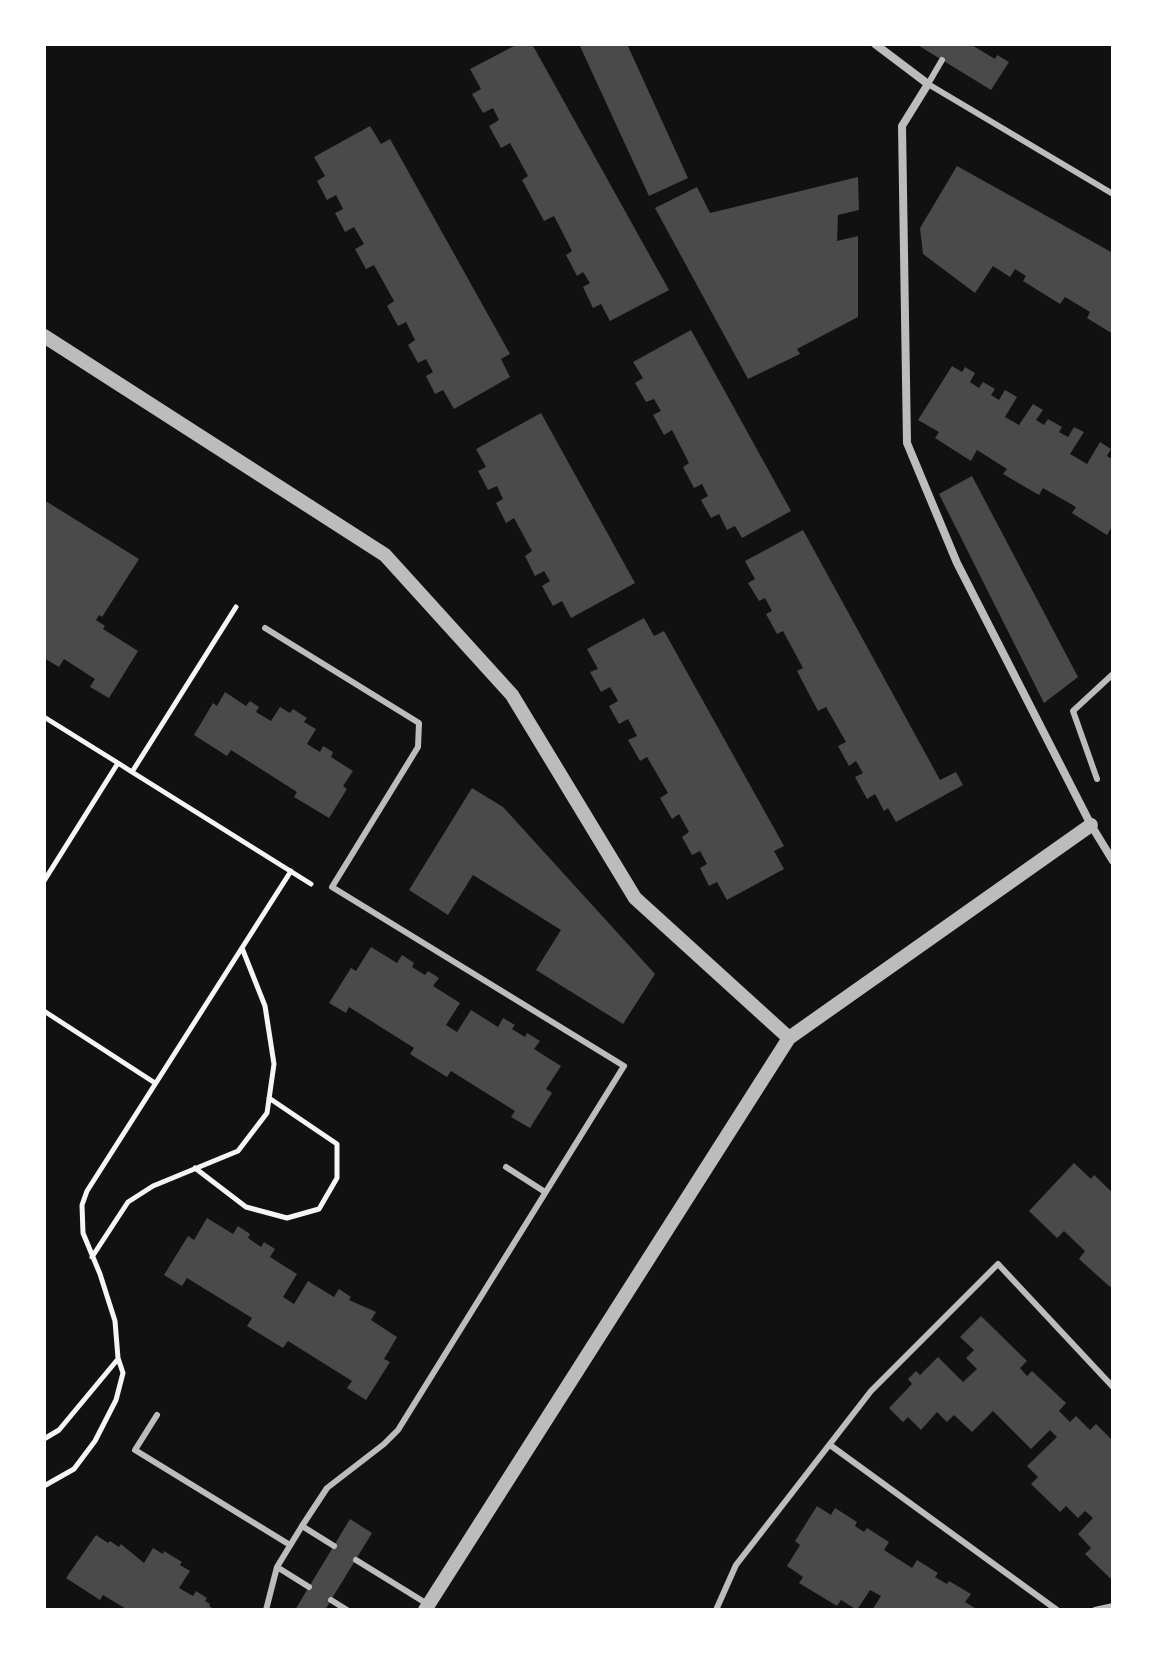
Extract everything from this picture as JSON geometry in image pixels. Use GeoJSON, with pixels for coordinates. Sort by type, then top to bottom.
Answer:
{"type":"FeatureCollection","features":[{"type":"Feature","properties":{"kind":"street"},"geometry":{"type":"LineString","coordinates":[[875,44],[928,84],[902,126],[907,443],[957,563],[1091,825],[1113,861]]}},
{"type":"Feature","properties":{"kind":"street"},"geometry":{"type":"LineString","coordinates":[[44,336],[385,555],[512,695],[635,898],[789,1038]]}},
{"type":"Feature","properties":{"kind":"street"},"geometry":{"type":"LineString","coordinates":[[427,1607],[789,1038],[1091,825]]}},
{"type":"Feature","properties":{"kind":"lane"},"geometry":{"type":"LineString","coordinates":[[942,60],[928,84],[1113,194]]}},
{"type":"Feature","properties":{"kind":"lane"},"geometry":{"type":"LineString","coordinates":[[265,628],[419,723],[418,747],[332,887],[624,1066],[398,1430],[327,1488],[277,1567],[266,1610]]}},
{"type":"Feature","properties":{"kind":"lane"},"geometry":{"type":"LineString","coordinates":[[1097,779],[1073,711],[1113,674]]}},
{"type":"Feature","properties":{"kind":"lane"},"geometry":{"type":"LineString","coordinates":[[506,1167],[545,1192]]}},
{"type":"Feature","properties":{"kind":"lane"},"geometry":{"type":"LineString","coordinates":[[716,1610],[736,1565],[871,1391],[998,1264],[1113,1387]]}},
{"type":"Feature","properties":{"kind":"lane"},"geometry":{"type":"LineString","coordinates":[[157,1415],[135,1450],[290,1545]]}},
{"type":"Feature","properties":{"kind":"lane"},"geometry":{"type":"LineString","coordinates":[[830,1445],[1057,1610]]}},
{"type":"Feature","properties":{"kind":"lane"},"geometry":{"type":"LineString","coordinates":[[302,1526],[334,1546]]}},
{"type":"Feature","properties":{"kind":"lane"},"geometry":{"type":"LineString","coordinates":[[356,1560],[427,1607]]}},
{"type":"Feature","properties":{"kind":"lane"},"geometry":{"type":"LineString","coordinates":[[277,1567],[309,1587]]}},
{"type":"Feature","properties":{"kind":"lane"},"geometry":{"type":"LineString","coordinates":[[331,1600],[347,1610]]}},
{"type":"Feature","properties":{"kind":"lane"},"geometry":{"type":"LineString","coordinates":[[1095,1610],[1113,1606]]}},
{"type":"Feature","properties":{"kind":"path"},"geometry":{"type":"LineString","coordinates":[[132,772],[236,607]]}},
{"type":"Feature","properties":{"kind":"path"},"geometry":{"type":"LineString","coordinates":[[44,717],[316,887]]}},
{"type":"Feature","properties":{"kind":"path"},"geometry":{"type":"LineString","coordinates":[[44,881],[118,763]]}},
{"type":"Feature","properties":{"kind":"path"},"geometry":{"type":"LineString","coordinates":[[44,1486],[74,1469],[95,1441],[116,1400],[123,1373],[118,1358],[115,1321],[83,1233],[82,1205],[87,1191],[291,871]]}},
{"type":"Feature","properties":{"kind":"path"},"geometry":{"type":"LineString","coordinates":[[91,1258],[128,1202],[153,1186],[238,1151],[267,1113],[274,1064],[265,1006],[241,947]]}},
{"type":"Feature","properties":{"kind":"path"},"geometry":{"type":"LineString","coordinates":[[44,1011],[155,1083]]}},
{"type":"Feature","properties":{"kind":"path"},"geometry":{"type":"LineString","coordinates":[[195,1168],[246,1207],[287,1218],[319,1209],[337,1178],[337,1144],[269,1098]]}},
{"type":"Feature","properties":{"kind":"path"},"geometry":{"type":"LineString","coordinates":[[44,1439],[59,1430],[118,1358]]}},
{"type":"Feature","properties":{"kind":"building"},"geometry":{"type":"Polygon","coordinates":[[[518,44],[532,44],[669,290],[610,321],[601,304],[593,308],[583,287],[590,283],[583,272],[577,276],[566,255],[572,251],[554,216],[544,221],[522,180],[528,176],[510,143],[501,148],[489,126],[499,120],[493,108],[483,113],[472,94],[481,89],[470,69],[518,44]]]}},
{"type":"Feature","properties":{"kind":"building"},"geometry":{"type":"Polygon","coordinates":[[[579,44],[627,44],[688,178],[649,196],[579,44]]]}},
{"type":"Feature","properties":{"kind":"building"},"geometry":{"type":"Polygon","coordinates":[[[916,44],[970,44],[995,59],[997,55],[1009,62],[991,90],[916,44]]]}},
{"type":"Feature","properties":{"kind":"building"},"geometry":{"type":"Polygon","coordinates":[[[370,126],[381,144],[390,139],[510,354],[501,359],[510,377],[454,409],[443,390],[435,394],[426,376],[433,372],[426,359],[418,363],[408,345],[415,340],[406,322],[398,326],[387,306],[394,301],[374,265],[366,269],[355,249],[364,244],[354,227],[345,232],[335,213],[343,209],[336,195],[327,200],[317,181],[325,176],[314,157],[370,126]]]}},
{"type":"Feature","properties":{"kind":"building"},"geometry":{"type":"Polygon","coordinates":[[[957,166],[1113,253],[1113,334],[1087,318],[1090,312],[1065,297],[1060,304],[1023,281],[1026,276],[1015,269],[1010,277],[993,266],[975,293],[923,254],[920,228],[957,166]]]}},
{"type":"Feature","properties":{"kind":"building"},"geometry":{"type":"Polygon","coordinates":[[[858,177],[859,210],[838,215],[837,241],[858,236],[858,317],[797,349],[800,354],[748,379],[655,208],[697,187],[710,213],[858,177]]]}},
{"type":"Feature","properties":{"kind":"building"},"geometry":{"type":"Polygon","coordinates":[[[691,330],[791,511],[742,538],[735,526],[727,530],[719,514],[711,518],[701,500],[708,496],[702,484],[694,488],[683,467],[689,463],[672,430],[664,435],[653,415],[661,411],[654,399],[646,402],[635,383],[643,378],[633,362],[691,330]]]}},
{"type":"Feature","properties":{"kind":"building"},"geometry":{"type":"Polygon","coordinates":[[[952,366],[962,372],[965,367],[975,373],[970,382],[979,388],[983,382],[995,389],[991,395],[999,400],[1005,390],[1017,397],[1005,417],[1019,425],[1033,404],[1043,410],[1036,420],[1044,425],[1048,419],[1062,427],[1059,432],[1068,437],[1074,427],[1084,432],[1070,454],[1087,464],[1100,442],[1111,449],[1107,456],[1113,460],[1113,525],[1107,535],[1072,513],[1076,507],[1043,488],[1039,495],[1003,474],[1007,469],[977,450],[971,461],[935,438],[939,432],[918,420],[952,366]]]}},
{"type":"Feature","properties":{"kind":"building"},"geometry":{"type":"Polygon","coordinates":[[[541,413],[635,583],[571,618],[562,601],[553,606],[542,586],[550,581],[544,571],[535,576],[525,556],[532,551],[514,518],[506,523],[496,503],[503,499],[497,486],[488,490],[478,471],[486,467],[476,449],[541,413]]]}},
{"type":"Feature","properties":{"kind":"building"},"geometry":{"type":"Polygon","coordinates":[[[972,476],[1078,677],[1044,703],[939,494],[972,476]]]}},
{"type":"Feature","properties":{"kind":"building"},"geometry":{"type":"Polygon","coordinates":[[[44,500],[139,559],[102,617],[99,615],[96,620],[105,626],[103,629],[138,651],[109,698],[90,687],[95,679],[64,659],[59,667],[44,658],[44,500]]]}},
{"type":"Feature","properties":{"kind":"building"},"geometry":{"type":"Polygon","coordinates":[[[803,530],[940,780],[956,772],[963,785],[896,822],[888,808],[884,811],[875,794],[867,799],[855,777],[863,773],[856,761],[849,766],[838,746],[846,742],[826,707],[818,711],[797,671],[803,668],[783,631],[777,634],[766,614],[772,611],[765,598],[759,601],[748,583],[755,579],[745,561],[803,530]]]}},
{"type":"Feature","properties":{"kind":"building"},"geometry":{"type":"Polygon","coordinates":[[[644,618],[654,636],[664,631],[784,846],[774,851],[784,869],[727,900],[717,882],[709,886],[700,868],[707,864],[700,851],[692,855],[682,837],[689,832],[679,814],[672,819],[660,798],[668,793],[647,757],[640,761],[628,740],[637,736],[628,719],[619,724],[609,706],[618,701],[610,687],[601,692],[590,672],[598,669],[587,649],[644,618]]]}},
{"type":"Feature","properties":{"kind":"building"},"geometry":{"type":"Polygon","coordinates":[[[225,692],[246,706],[250,701],[259,707],[256,712],[271,721],[280,707],[290,713],[293,709],[307,718],[304,722],[316,729],[307,744],[320,752],[323,746],[333,752],[331,757],[353,771],[343,786],[347,789],[329,818],[294,797],[297,792],[231,750],[227,756],[194,735],[213,703],[217,706],[225,692]]]}},
{"type":"Feature","properties":{"kind":"building"},"geometry":{"type":"Polygon","coordinates":[[[472,788],[503,807],[655,974],[623,1024],[536,970],[561,930],[473,875],[448,915],[409,890],[472,788]]]}},
{"type":"Feature","properties":{"kind":"building"},"geometry":{"type":"Polygon","coordinates":[[[371,947],[397,963],[402,955],[414,963],[412,967],[425,975],[428,971],[439,978],[433,986],[460,1003],[446,1025],[457,1032],[471,1010],[498,1027],[503,1018],[515,1025],[512,1029],[540,1041],[534,1049],[561,1066],[546,1089],[552,1093],[530,1128],[511,1117],[515,1111],[451,1071],[447,1077],[410,1054],[414,1048],[349,1007],[346,1013],[329,1003],[351,968],[356,971],[371,947]]]}},
{"type":"Feature","properties":{"kind":"building"},"geometry":{"type":"Polygon","coordinates":[[[1074,1163],[1091,1179],[1094,1175],[1113,1193],[1113,1284],[1110,1287],[1079,1259],[1085,1251],[1064,1231],[1057,1238],[1029,1211],[1074,1163]]]}},
{"type":"Feature","properties":{"kind":"building"},"geometry":{"type":"Polygon","coordinates":[[[207,1218],[233,1234],[238,1226],[261,1247],[264,1242],[275,1249],[270,1257],[297,1274],[283,1297],[294,1304],[308,1281],[334,1297],[339,1289],[351,1297],[349,1300],[376,1312],[371,1320],[397,1337],[384,1359],[390,1362],[366,1400],[347,1388],[352,1381],[288,1341],[283,1348],[247,1326],[252,1318],[187,1278],[182,1286],[164,1275],[188,1236],[194,1240],[207,1218]]]}},
{"type":"Feature","properties":{"kind":"building"},"geometry":{"type":"Polygon","coordinates":[[[981,1316],[1027,1361],[1020,1368],[1027,1376],[1032,1371],[1066,1403],[1059,1411],[1070,1422],[1076,1416],[1090,1430],[1096,1424],[1113,1441],[1113,1581],[1085,1554],[1091,1548],[1078,1534],[1093,1518],[1085,1511],[1078,1518],[1066,1506],[1060,1512],[1031,1484],[1038,1477],[1027,1466],[1057,1437],[1050,1430],[1031,1449],[993,1411],[972,1432],[954,1415],[947,1422],[937,1412],[921,1430],[908,1417],[903,1422],[889,1408],[912,1384],[908,1379],[916,1371],[920,1375],[938,1357],[963,1382],[977,1369],[966,1358],[974,1350],[960,1337],[981,1316]]]}},
{"type":"Feature","properties":{"kind":"building"},"geometry":{"type":"Polygon","coordinates":[[[817,1506],[831,1515],[835,1508],[857,1522],[855,1526],[864,1532],[867,1528],[889,1542],[884,1550],[912,1568],[917,1560],[938,1573],[935,1577],[971,1594],[965,1602],[978,1610],[872,1610],[881,1596],[870,1590],[857,1610],[841,1600],[837,1606],[799,1583],[803,1577],[787,1566],[800,1545],[795,1541],[817,1506]]]}},
{"type":"Feature","properties":{"kind":"building"},"geometry":{"type":"Polygon","coordinates":[[[350,1519],[372,1533],[325,1610],[295,1610],[350,1519]]]}},
{"type":"Feature","properties":{"kind":"building"},"geometry":{"type":"Polygon","coordinates":[[[96,1535],[119,1547],[121,1544],[144,1563],[153,1548],[182,1562],[180,1565],[190,1571],[179,1588],[193,1596],[196,1591],[207,1598],[205,1601],[215,1610],[128,1610],[103,1595],[100,1600],[66,1578],[96,1535]]]}}]}
